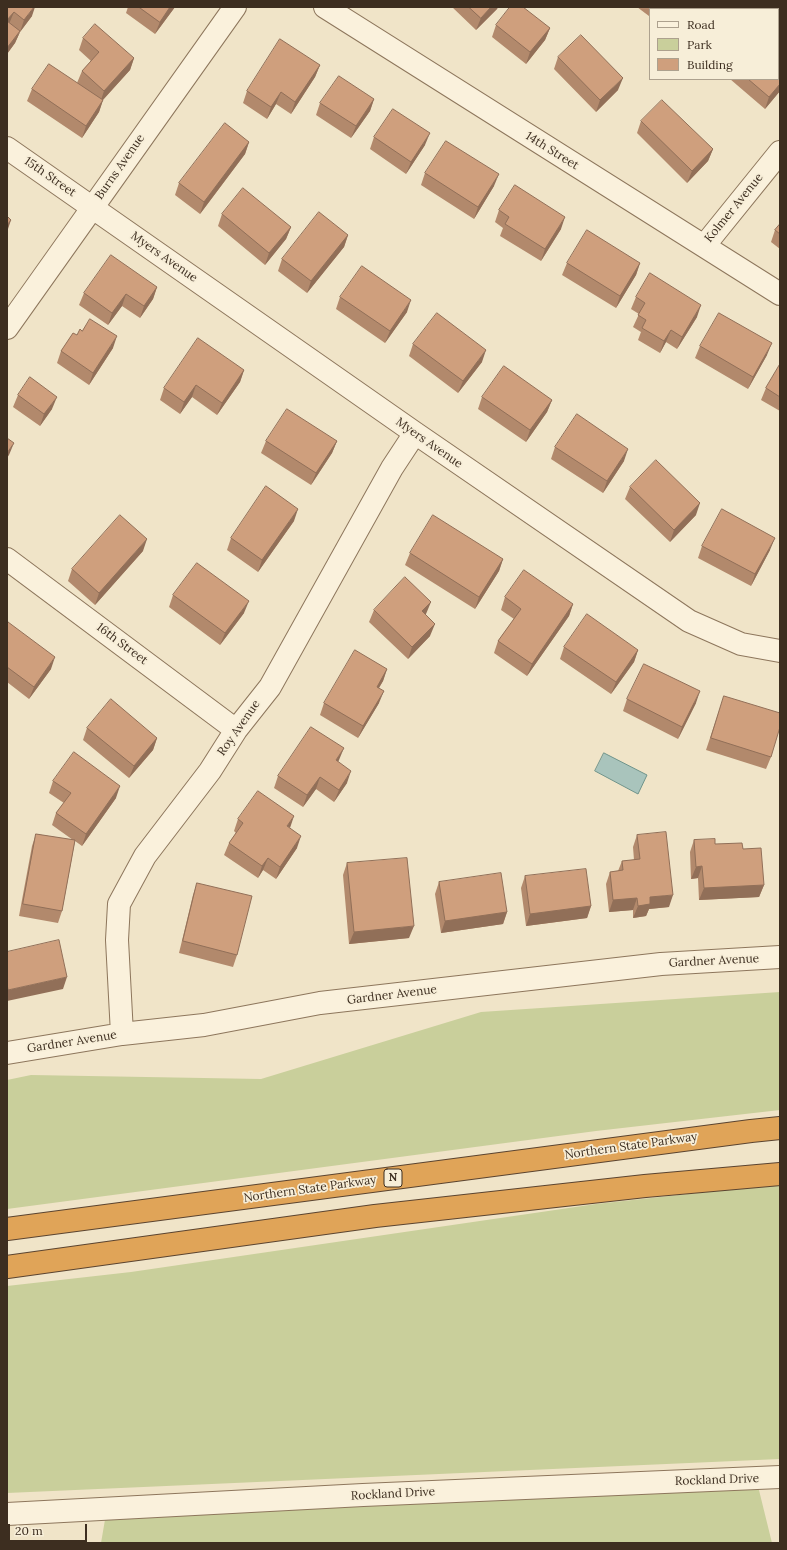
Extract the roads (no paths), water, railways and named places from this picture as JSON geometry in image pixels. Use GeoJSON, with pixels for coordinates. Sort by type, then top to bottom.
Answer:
{"type":"FeatureCollection","features":[{"type":"Feature","properties":{"kind":"highway","name":"Northern State Parkway"},"geometry":{"type":"LineString","coordinates":[[7,1229],[780,1128]]}},
{"type":"Feature","properties":{"kind":"highway"},"geometry":{"type":"LineString","coordinates":[[7,1267],[375,1216],[637,1186],[780,1174]]}},
{"type":"Feature","properties":{"kind":"street","name":"Burns Avenue"},"geometry":{"type":"LineString","coordinates":[[7,328],[92,206],[235,7]]}},
{"type":"Feature","properties":{"kind":"street","name":"14th Street"},"geometry":{"type":"LineString","coordinates":[[325,7],[780,294]]}},
{"type":"Feature","properties":{"kind":"street","name":"15th Street"},"geometry":{"type":"LineString","coordinates":[[7,148],[92,206]]}},
{"type":"Feature","properties":{"kind":"street","name":"Kolmer Avenue"},"geometry":{"type":"LineString","coordinates":[[704,246],[780,152]]}},
{"type":"Feature","properties":{"kind":"street","name":"Myers Avenue"},"geometry":{"type":"LineString","coordinates":[[92,206],[415,433],[689,621],[741,644],[780,651]]}},
{"type":"Feature","properties":{"kind":"street","name":"Roy Avenue"},"geometry":{"type":"LineString","coordinates":[[122,1034],[117,940],[119,904],[145,856],[210,771],[236,730],[270,687],[392,468],[415,433]]}},
{"type":"Feature","properties":{"kind":"street","name":"16th Street"},"geometry":{"type":"LineString","coordinates":[[7,559],[236,730]]}},
{"type":"Feature","properties":{"kind":"street","name":"Gardner Avenue"},"geometry":{"type":"LineString","coordinates":[[7,1053],[122,1034],[204,1025],[320,1003],[661,964],[780,957]]}},
{"type":"Feature","properties":{"kind":"street","name":"Rockland Drive"},"geometry":{"type":"LineString","coordinates":[[7,1514],[371,1494],[780,1477]]}},
{"type":"Feature","properties":{"kind":"water"},"geometry":{"type":"Polygon","coordinates":[[[604,753],[647,775],[638,794],[595,771],[604,753]]]}}]}
